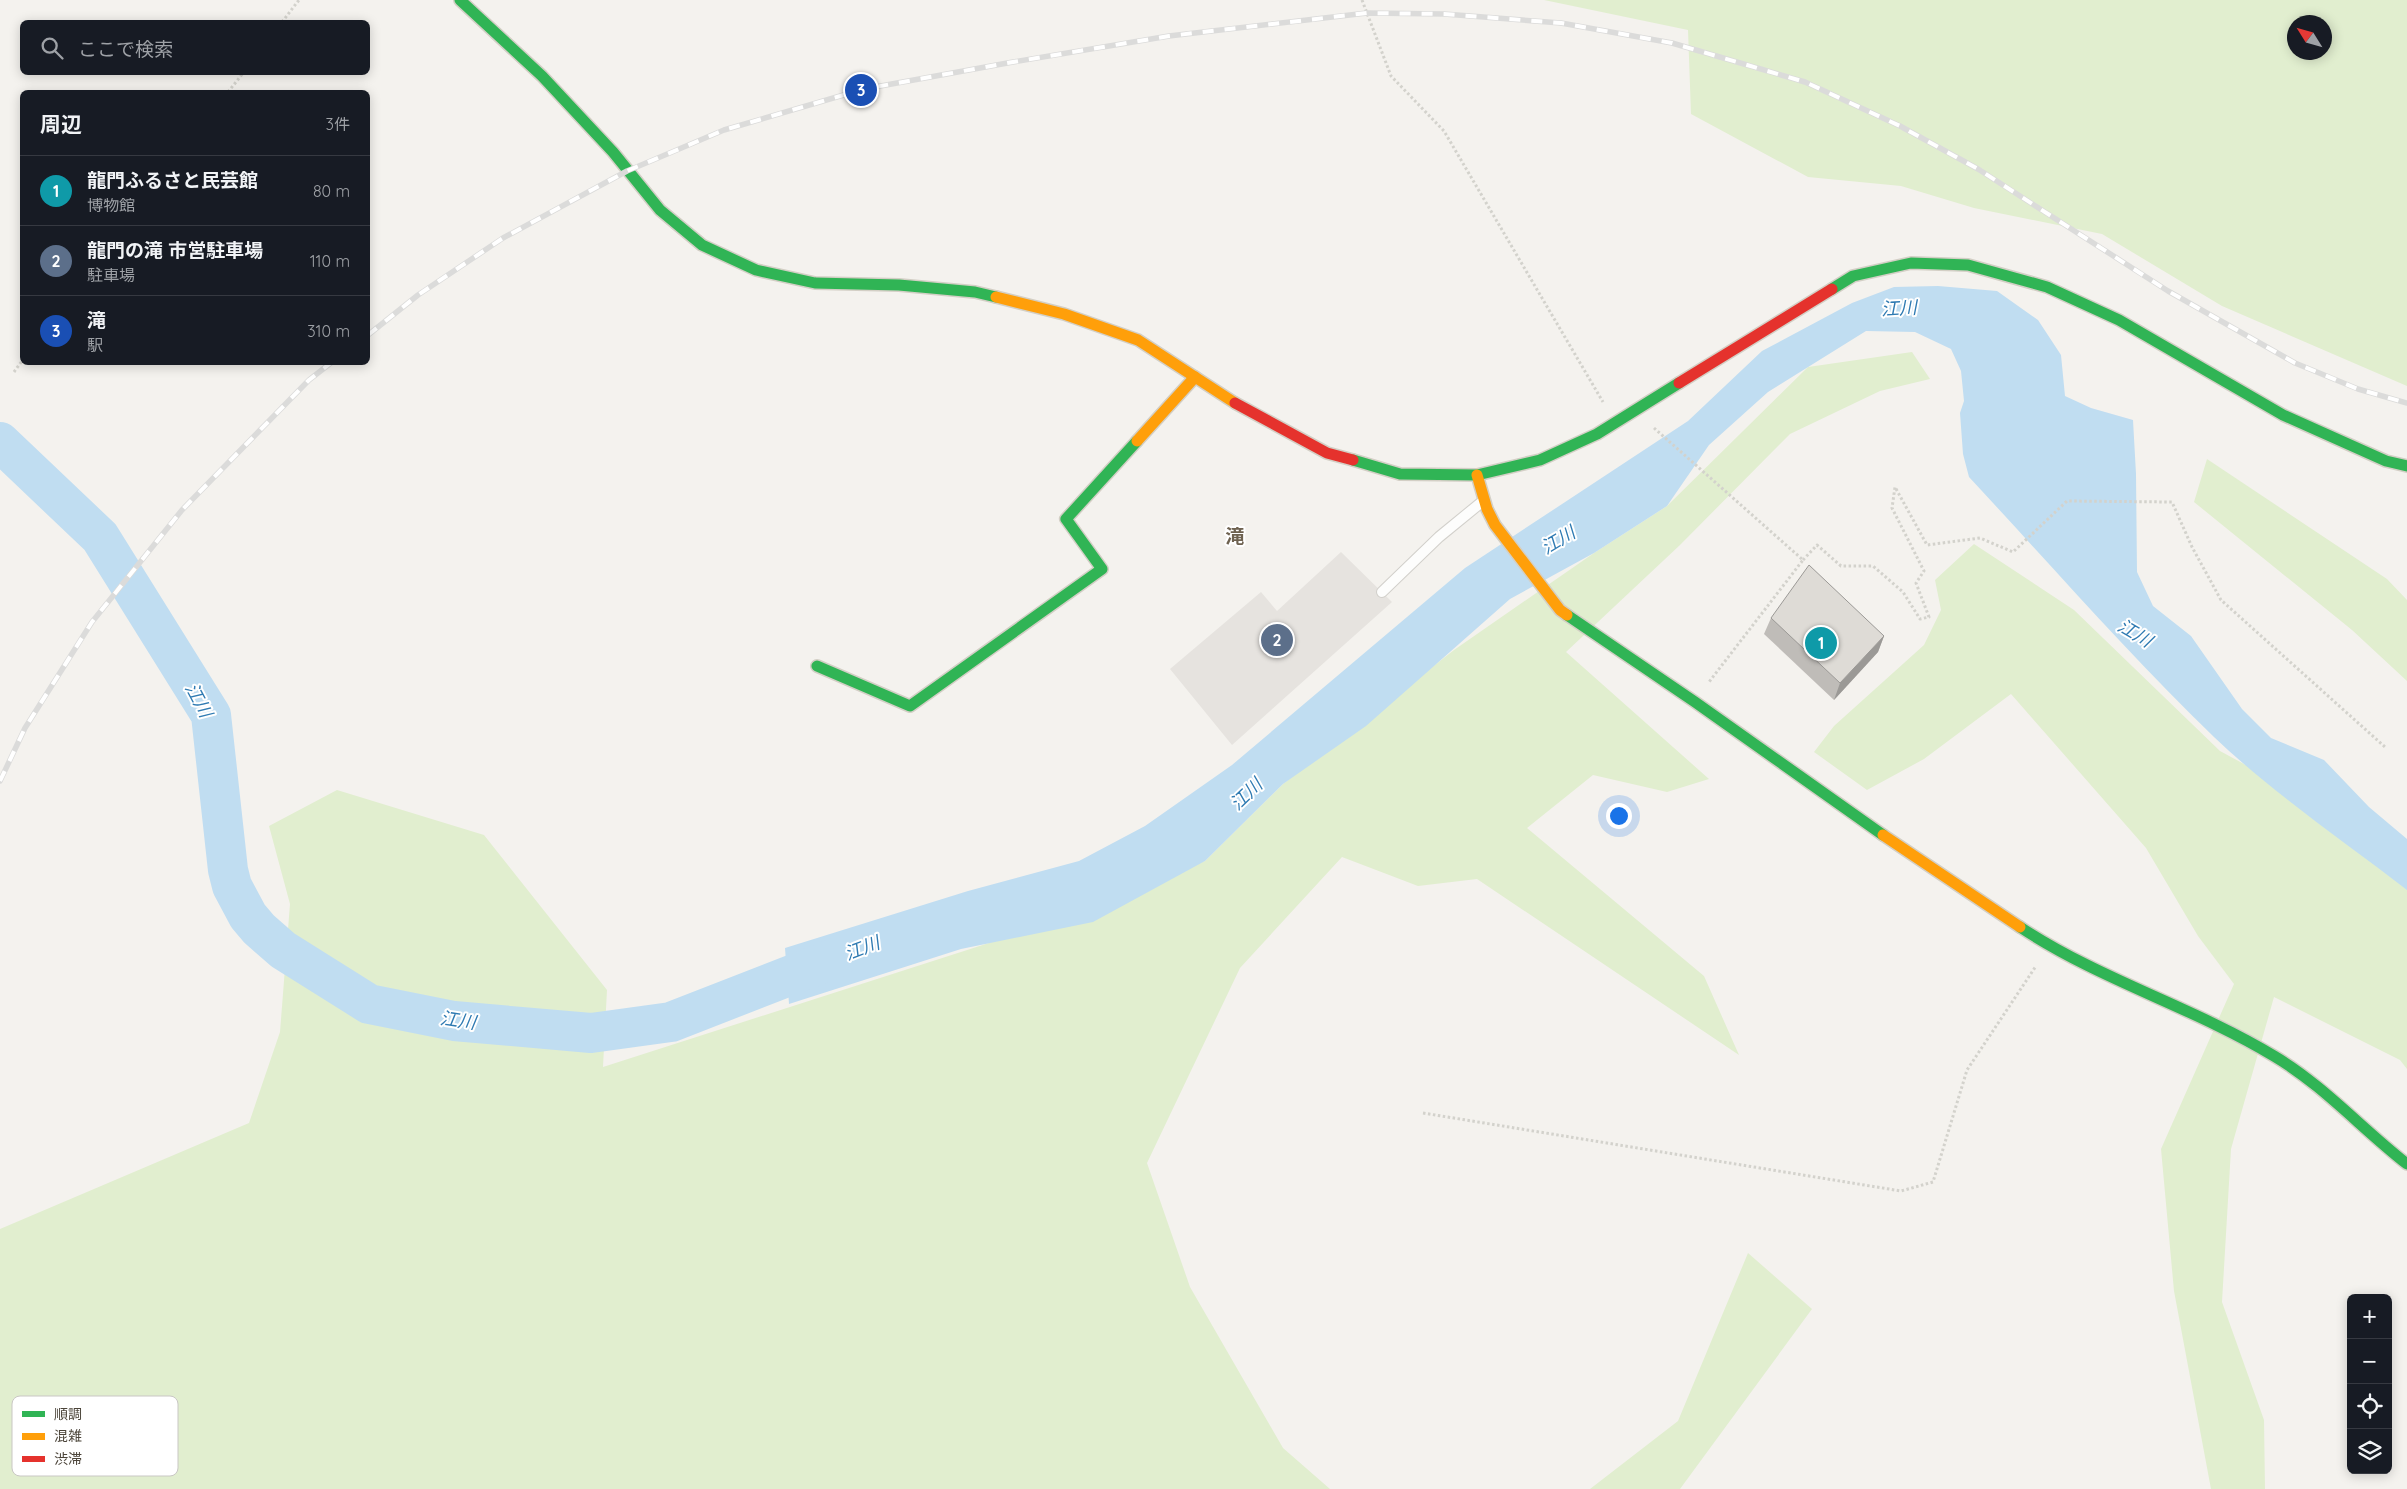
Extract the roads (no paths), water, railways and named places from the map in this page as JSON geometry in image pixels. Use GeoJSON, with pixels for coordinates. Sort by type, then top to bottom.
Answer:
{"type":"FeatureCollection","features":[{"type":"Feature","properties":{"kind":"street"},"geometry":{"type":"LineString","coordinates":[[460,0],[542,76],[613,152],[660,210],[702,245],[756,270],[815,283],[899,285],[975,292],[1064,314],[1138,340],[1251,413],[1327,453],[1400,474],[1477,474],[1540,460],[1597,434],[1853,276],[1911,263],[1968,265],[2047,287],[2119,320],[2283,415],[2386,461],[2407,466]]}},
{"type":"Feature","properties":{"kind":"street"},"geometry":{"type":"LineString","coordinates":[[817,666],[910,706],[1102,569],[1066,519],[1195,377]]}},
{"type":"Feature","properties":{"kind":"street"},"geometry":{"type":"LineString","coordinates":[[1477,474],[1484,500],[1495,525],[1560,610],[1695,702],[1850,813],[2049,946],[2101,973],[2234,1033],[2276,1057],[2307,1078],[2376,1140],[2407,1164]]}},
{"type":"Feature","properties":{"kind":"lane"},"geometry":{"type":"LineString","coordinates":[[1382,592],[1439,537],[1484,500]]}},
{"type":"Feature","properties":{"kind":"water"},"geometry":{"type":"Polygon","coordinates":[[[1938,286],[1997,291],[2038,320],[2061,355],[2065,396],[2091,408],[2133,420],[2136,474],[2137,572],[2153,606],[2191,636],[2242,709],[2271,738],[2324,760],[2369,807],[2407,839],[2407,890],[2260,778],[2214,737],[2120,641],[1969,477],[1963,454],[1960,413],[1964,401],[1961,371],[1951,349],[1915,332],[1866,331],[1768,392],[1709,445],[1667,506],[1594,553],[1510,599],[1366,726],[1283,784],[1205,861],[1093,922],[961,949],[789,1004],[785,948],[968,891],[1079,861],[1145,826],[1232,765],[1465,568],[1688,421],[1762,351],[1852,303],[1894,287],[1938,286]]]}},
{"type":"Feature","properties":{"kind":"waterway","name":"江川"},"geometry":{"type":"LineString","coordinates":[[0,442],[100,537],[211,715],[228,870],[232,886],[248,916],[259,929],[283,950],[369,1004],[454,1021],[591,1033],[671,1022],[838,957]]}},
{"type":"Feature","properties":{"kind":"railway"},"geometry":{"type":"LineString","coordinates":[[370,333],[418,295],[503,238],[627,171],[724,130],[864,89],[1169,36],[1367,13],[1444,14],[1561,23],[1672,43],[1805,82],[1900,126],[1978,169],[2168,291],[2295,363],[2358,389],[2407,403]]}},
{"type":"Feature","properties":{"kind":"railway"},"geometry":{"type":"LineString","coordinates":[[0,781],[25,728],[92,622],[182,510],[309,380],[328,365]]}},
{"type":"Feature","properties":{"kind":"place","name":"滝"},"geometry":{"type":"Point","coordinates":[861,90]}},
{"type":"Feature","properties":{"kind":"place","name":"龍門の滝 市営駐車場"},"geometry":{"type":"Point","coordinates":[1277,640]}},
{"type":"Feature","properties":{"kind":"place","name":"龍門ふるさと民芸館"},"geometry":{"type":"Point","coordinates":[1821,643]}},
{"type":"Feature","properties":{"kind":"district","name":"滝"},"geometry":{"type":"Point","coordinates":[1235,536]}}]}
